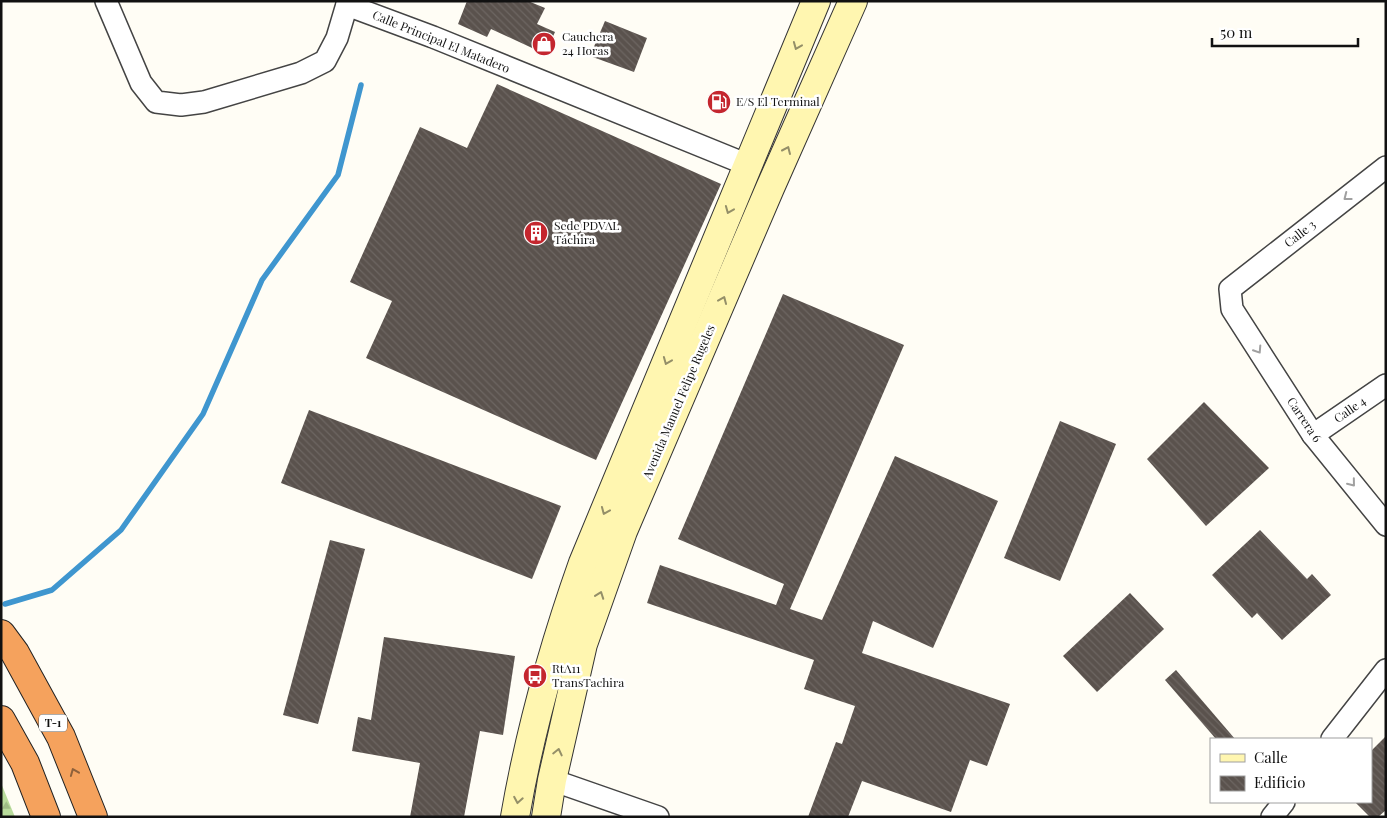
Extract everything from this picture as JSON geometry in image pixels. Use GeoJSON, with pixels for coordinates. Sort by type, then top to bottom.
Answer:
{"type":"FeatureCollection","features":[{"type":"Feature","properties":{"kind":"highway","name":"T-1"},"geometry":{"type":"LineString","coordinates":[[1,634],[15,654],[60,737],[93,817]]}},
{"type":"Feature","properties":{"kind":"highway"},"geometry":{"type":"LineString","coordinates":[[1,720],[25,763],[46,817]]}},
{"type":"Feature","properties":{"kind":"street","name":"Calle Principal El Matadero"},"geometry":{"type":"LineString","coordinates":[[106,1],[141,83],[156,102],[181,105],[204,102],[301,73],[325,61],[337,38],[348,3],[748,165]]}},
{"type":"Feature","properties":{"kind":"street"},"geometry":{"type":"LineString","coordinates":[[515,817],[560,629],[583,563],[816,1]]}},
{"type":"Feature","properties":{"kind":"street","name":"Avenida Manuel Felipe Rugeles"},"geometry":{"type":"LineString","coordinates":[[546,817],[552,780],[583,644],[623,531],[770,188],[853,1]]}},
{"type":"Feature","properties":{"kind":"street","name":"Calle 3"},"geometry":{"type":"LineString","coordinates":[[1232,309],[1230,289],[1238,281],[1386,167]]}},
{"type":"Feature","properties":{"kind":"street","name":"Carrera 6"},"geometry":{"type":"LineString","coordinates":[[1232,309],[1313,435],[1386,525]]}},
{"type":"Feature","properties":{"kind":"street","name":"Calle 4"},"geometry":{"type":"LineString","coordinates":[[1313,435],[1386,385]]}},
{"type":"Feature","properties":{"kind":"street"},"geometry":{"type":"LineString","coordinates":[[1333,738],[1386,670]]}},
{"type":"Feature","properties":{"kind":"street"},"geometry":{"type":"LineString","coordinates":[[552,780],[658,817]]}},
{"type":"Feature","properties":{"kind":"street"},"geometry":{"type":"LineString","coordinates":[[1272,817],[1283,803]]}},
{"type":"Feature","properties":{"kind":"green space"},"geometry":{"type":"Polygon","coordinates":[[[1,783],[15,817],[1,817],[1,783]]]}},
{"type":"Feature","properties":{"kind":"building"},"geometry":{"type":"Polygon","coordinates":[[[467,1],[528,1],[545,8],[537,24],[555,32],[545,54],[491,29],[487,37],[458,24],[467,1]]]}},
{"type":"Feature","properties":{"kind":"building"},"geometry":{"type":"Polygon","coordinates":[[[605,21],[647,38],[634,72],[590,56],[605,21]]]}},
{"type":"Feature","properties":{"kind":"building","name":"Sede PDVAL Táchira"},"geometry":{"type":"Polygon","coordinates":[[[497,84],[721,184],[596,460],[366,358],[392,301],[350,282],[420,127],[467,148],[497,84]]]}},
{"type":"Feature","properties":{"kind":"building"},"geometry":{"type":"Polygon","coordinates":[[[783,294],[904,345],[790,609],[822,620],[895,456],[998,501],[933,648],[873,621],[862,653],[1010,704],[987,766],[970,760],[951,812],[862,781],[848,817],[808,817],[836,742],[842,744],[855,706],[804,689],[814,660],[647,603],[660,565],[776,605],[784,584],[678,539],[783,294]]]}},
{"type":"Feature","properties":{"kind":"building"},"geometry":{"type":"Polygon","coordinates":[[[1204,402],[1269,468],[1206,526],[1147,459],[1204,402]]]}},
{"type":"Feature","properties":{"kind":"building"},"geometry":{"type":"Polygon","coordinates":[[[309,410],[561,506],[532,579],[281,483],[309,410]]]}},
{"type":"Feature","properties":{"kind":"building"},"geometry":{"type":"Polygon","coordinates":[[[1060,421],[1116,444],[1060,581],[1004,558],[1060,421]]]}},
{"type":"Feature","properties":{"kind":"building"},"geometry":{"type":"Polygon","coordinates":[[[1260,530],[1307,579],[1312,574],[1331,595],[1282,640],[1257,613],[1252,618],[1212,575],[1260,530]]]}},
{"type":"Feature","properties":{"kind":"building"},"geometry":{"type":"Polygon","coordinates":[[[330,540],[365,549],[318,724],[283,715],[330,540]]]}},
{"type":"Feature","properties":{"kind":"building"},"geometry":{"type":"Polygon","coordinates":[[[1130,593],[1164,629],[1097,692],[1063,656],[1130,593]]]}},
{"type":"Feature","properties":{"kind":"building"},"geometry":{"type":"Polygon","coordinates":[[[384,637],[515,656],[503,735],[480,731],[464,817],[410,817],[420,763],[352,751],[358,717],[371,720],[384,637]]]}},
{"type":"Feature","properties":{"kind":"building"},"geometry":{"type":"Polygon","coordinates":[[[1176,670],[1234,738],[1215,738],[1165,680],[1176,670]]]}},
{"type":"Feature","properties":{"kind":"building"},"geometry":{"type":"Polygon","coordinates":[[[1386,736],[1386,810],[1378,817],[1370,817],[1356,803],[1372,803],[1372,750],[1386,736]]]}},
{"type":"Feature","properties":{"kind":"waterway"},"geometry":{"type":"LineString","coordinates":[[5,604],[52,590],[121,530],[203,414],[262,280],[338,175],[361,85]]}},
{"type":"Feature","properties":{"kind":"place","name":"Cauchera 24 Horas"},"geometry":{"type":"Point","coordinates":[544,44]}},
{"type":"Feature","properties":{"kind":"place","name":"E/S El Terminal"},"geometry":{"type":"Point","coordinates":[719,102]}},
{"type":"Feature","properties":{"kind":"place","name":"Sede PDVAL Táchira"},"geometry":{"type":"Point","coordinates":[536,233]}},
{"type":"Feature","properties":{"kind":"place","name":"RtA11 TransTachira"},"geometry":{"type":"Point","coordinates":[535,676]}}]}
